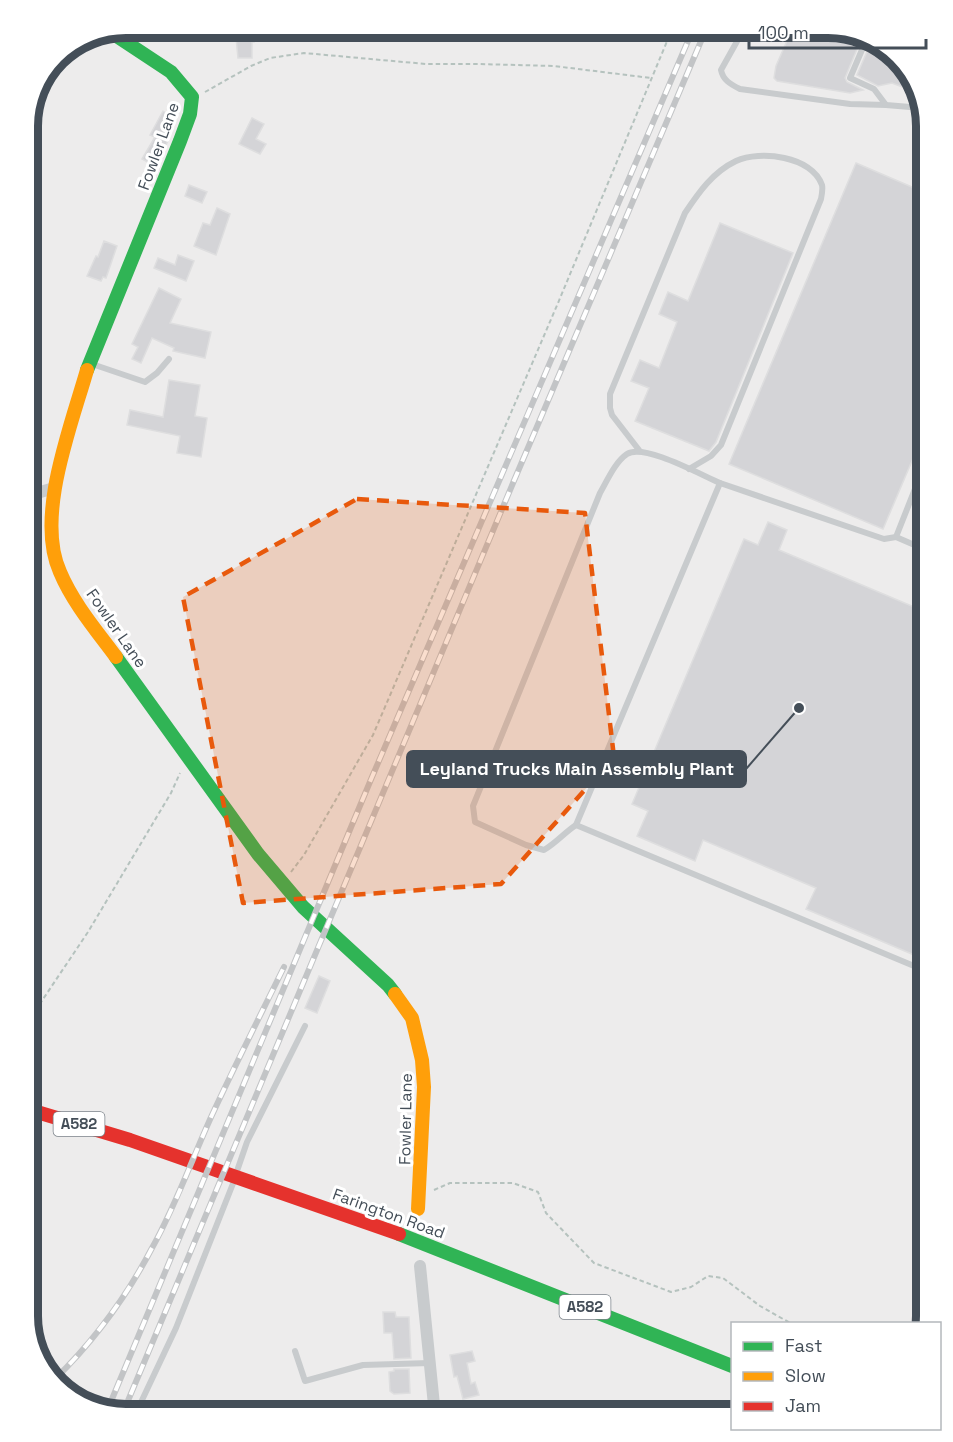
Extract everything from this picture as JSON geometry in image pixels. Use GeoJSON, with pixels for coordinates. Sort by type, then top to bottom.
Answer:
{"type":"FeatureCollection","features":[{"type":"Feature","properties":{"kind":"main road","name":"Fowler Lane"},"geometry":{"type":"LineString","coordinates":[[119,38],[171,72],[192,97],[190,114],[89,363],[54,488],[51,541],[59,571],[75,600],[258,854],[303,907],[388,985],[412,1018],[422,1060],[424,1087],[419,1204]]}},
{"type":"Feature","properties":{"kind":"main road","name":"Farington Road"},"geometry":{"type":"LineString","coordinates":[[37,1112],[130,1140],[390,1230],[731,1366]]}},
{"type":"Feature","properties":{"kind":"street"},"geometry":{"type":"LineString","coordinates":[[38,493],[54,488]]}},
{"type":"Feature","properties":{"kind":"street"},"geometry":{"type":"LineString","coordinates":[[420,1266],[434,1404]]}},
{"type":"Feature","properties":{"kind":"lane"},"geometry":{"type":"LineString","coordinates":[[739,38],[721,70],[722,76],[732,86],[838,102],[914,107]]}},
{"type":"Feature","properties":{"kind":"lane"},"geometry":{"type":"LineString","coordinates":[[864,46],[850,78],[874,88],[886,105]]}},
{"type":"Feature","properties":{"kind":"lane"},"geometry":{"type":"LineString","coordinates":[[689,469],[711,456],[721,444],[821,199],[822,186],[815,175],[804,166],[788,159],[771,156],[737,161],[703,186],[685,213],[610,394],[612,415],[639,450],[720,483],[884,539],[896,537],[916,546]]}},
{"type":"Feature","properties":{"kind":"lane"},"geometry":{"type":"LineString","coordinates":[[89,363],[145,382],[157,373],[169,359]]}},
{"type":"Feature","properties":{"kind":"lane"},"geometry":{"type":"LineString","coordinates":[[639,450],[628,454],[620,462],[600,493],[473,806],[475,822],[526,845],[544,850],[555,844],[563,834],[576,825],[720,483]]}},
{"type":"Feature","properties":{"kind":"lane"},"geometry":{"type":"LineString","coordinates":[[896,537],[916,486]]}},
{"type":"Feature","properties":{"kind":"lane"},"geometry":{"type":"LineString","coordinates":[[576,825],[916,968]]}},
{"type":"Feature","properties":{"kind":"lane"},"geometry":{"type":"LineString","coordinates":[[140,1404],[176,1328],[247,1142],[305,1026]]}},
{"type":"Feature","properties":{"kind":"lane"},"geometry":{"type":"LineString","coordinates":[[295,1351],[305,1381],[363,1365],[430,1363]]}},
{"type":"Feature","properties":{"kind":"path"},"geometry":{"type":"LineString","coordinates":[[282,884],[304,855],[373,735],[558,303],[668,38]]}},
{"type":"Feature","properties":{"kind":"path"},"geometry":{"type":"LineString","coordinates":[[192,97],[270,58],[304,53],[426,64],[554,66],[651,78]]}},
{"type":"Feature","properties":{"kind":"path"},"geometry":{"type":"LineString","coordinates":[[37,1007],[112,892],[171,793],[187,756]]}},
{"type":"Feature","properties":{"kind":"path"},"geometry":{"type":"LineString","coordinates":[[419,1204],[450,1183],[513,1183],[538,1191],[546,1213],[594,1263],[671,1292],[691,1287],[708,1276],[723,1278],[760,1306],[790,1322]]}},
{"type":"Feature","properties":{"kind":"highlighted area"},"geometry":{"type":"Polygon","coordinates":[[[357,499],[585,513],[614,757],[501,884],[243,903],[183,597],[357,499]]]}},
{"type":"Feature","properties":{"kind":"building"},"geometry":{"type":"Polygon","coordinates":[[[236,37],[254,37],[252,58],[238,58],[236,37]]]}},
{"type":"Feature","properties":{"kind":"building"},"geometry":{"type":"Polygon","coordinates":[[[788,38],[833,38],[856,42],[859,44],[845,78],[847,82],[863,90],[850,93],[777,81],[774,78],[776,66],[788,38]]]}},
{"type":"Feature","properties":{"kind":"building"},"geometry":{"type":"Polygon","coordinates":[[[869,48],[890,63],[908,89],[892,83],[878,86],[857,75],[869,48]]]}},
{"type":"Feature","properties":{"kind":"building"},"geometry":{"type":"Polygon","coordinates":[[[163,111],[173,118],[169,123],[174,125],[155,166],[142,159],[155,137],[150,135],[163,111]]]}},
{"type":"Feature","properties":{"kind":"building"},"geometry":{"type":"Polygon","coordinates":[[[252,118],[264,124],[256,139],[266,144],[260,154],[239,144],[252,118]]]}},
{"type":"Feature","properties":{"kind":"building"},"geometry":{"type":"Polygon","coordinates":[[[856,163],[916,189],[916,451],[883,529],[729,464],[856,163]]]}},
{"type":"Feature","properties":{"kind":"building"},"geometry":{"type":"Polygon","coordinates":[[[189,185],[207,192],[202,203],[185,196],[189,185]]]}},
{"type":"Feature","properties":{"kind":"building"},"geometry":{"type":"Polygon","coordinates":[[[217,208],[230,214],[216,255],[194,246],[203,223],[210,225],[217,208]]]}},
{"type":"Feature","properties":{"kind":"building"},"geometry":{"type":"Polygon","coordinates":[[[720,223],[793,253],[716,442],[709,451],[635,421],[649,388],[631,381],[640,360],[659,368],[677,322],[659,314],[668,292],[688,301],[720,223]]]}},
{"type":"Feature","properties":{"kind":"building"},"geometry":{"type":"Polygon","coordinates":[[[104,241],[117,246],[106,278],[103,277],[101,281],[87,276],[104,241]]]}},
{"type":"Feature","properties":{"kind":"building"},"geometry":{"type":"Polygon","coordinates":[[[178,255],[194,261],[186,281],[154,268],[158,258],[175,265],[178,255]]]}},
{"type":"Feature","properties":{"kind":"building"},"geometry":{"type":"Polygon","coordinates":[[[159,288],[181,299],[170,323],[211,332],[205,358],[173,351],[174,348],[152,338],[141,363],[132,359],[138,347],[132,344],[159,288]]]}},
{"type":"Feature","properties":{"kind":"building"},"geometry":{"type":"Polygon","coordinates":[[[169,380],[200,385],[195,416],[207,418],[201,457],[177,453],[180,436],[127,425],[130,410],[163,417],[169,380]]]}},
{"type":"Feature","properties":{"kind":"building"},"geometry":{"type":"Polygon","coordinates":[[[768,522],[787,530],[779,550],[916,608],[916,956],[806,909],[816,888],[703,840],[695,861],[637,836],[648,811],[632,804],[744,539],[758,545],[768,522]]]}},
{"type":"Feature","properties":{"kind":"building"},"geometry":{"type":"Polygon","coordinates":[[[319,976],[330,981],[317,1013],[305,1008],[319,976]]]}},
{"type":"Feature","properties":{"kind":"building"},"geometry":{"type":"Polygon","coordinates":[[[383,1312],[395,1312],[396,1317],[409,1317],[411,1358],[394,1359],[392,1333],[384,1333],[383,1312]]]}},
{"type":"Feature","properties":{"kind":"building"},"geometry":{"type":"Polygon","coordinates":[[[472,1351],[475,1361],[467,1363],[471,1384],[475,1382],[479,1395],[463,1399],[457,1376],[454,1377],[450,1355],[472,1351]]]}},
{"type":"Feature","properties":{"kind":"building"},"geometry":{"type":"Polygon","coordinates":[[[394,1369],[409,1369],[410,1393],[394,1394],[390,1391],[389,1372],[394,1369]]]}},
{"type":"Feature","properties":{"kind":"railway"},"geometry":{"type":"LineString","coordinates":[[110,1403],[372,777],[689,38]]}},
{"type":"Feature","properties":{"kind":"railway"},"geometry":{"type":"LineString","coordinates":[[127,1404],[702,38]]}},
{"type":"Feature","properties":{"kind":"railway"},"geometry":{"type":"LineString","coordinates":[[59,1374],[96,1334],[120,1301],[161,1232],[212,1115],[284,967]]}},
{"type":"Feature","properties":{"kind":"traffic: fast"},"geometry":{"type":"LineString","coordinates":[[87,370],[180,141],[190,114],[192,97],[171,72],[119,38]]}},
{"type":"Feature","properties":{"kind":"traffic: fast"},"geometry":{"type":"LineString","coordinates":[[116,657],[258,854],[303,907],[395,994]]}},
{"type":"Feature","properties":{"kind":"traffic: fast"},"geometry":{"type":"LineString","coordinates":[[399,1234],[731,1366]]}},
{"type":"Feature","properties":{"kind":"traffic: slow"},"geometry":{"type":"LineString","coordinates":[[87,370],[58,471],[51,525],[53,550],[71,595],[116,657]]}},
{"type":"Feature","properties":{"kind":"traffic: slow"},"geometry":{"type":"LineString","coordinates":[[395,994],[412,1018],[422,1060],[424,1087],[418,1209]]}},
{"type":"Feature","properties":{"kind":"traffic: jam"},"geometry":{"type":"LineString","coordinates":[[37,1112],[130,1140],[399,1234]]}},
{"type":"Feature","properties":{"kind":"place","name":"Leyland Trucks Main Assembly Plant"},"geometry":{"type":"Point","coordinates":[799,708]}}]}
